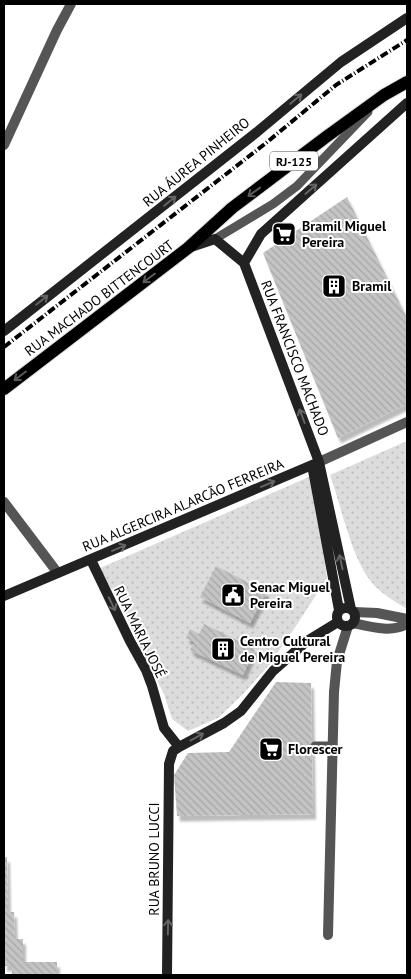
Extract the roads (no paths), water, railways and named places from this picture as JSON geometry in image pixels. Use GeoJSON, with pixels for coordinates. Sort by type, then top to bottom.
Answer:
{"type":"FeatureCollection","features":[{"type":"Feature","properties":{"kind":"main road","name":"RUA MACHADO BITTENCOURT"},"geometry":{"type":"LineString","coordinates":[[4,389],[188,248],[232,208],[384,95],[407,82]]}},
{"type":"Feature","properties":{"kind":"street"},"geometry":{"type":"LineString","coordinates":[[4,145],[71,4]]}},
{"type":"Feature","properties":{"kind":"street","name":"RUA ÁUREA PINHEIRO"},"geometry":{"type":"LineString","coordinates":[[4,331],[249,138],[341,62],[407,18]]}},
{"type":"Feature","properties":{"kind":"street"},"geometry":{"type":"LineString","coordinates":[[244,263],[261,234],[407,103]]}},
{"type":"Feature","properties":{"kind":"street","name":"RUA MACHADO BITTENCOURT"},"geometry":{"type":"LineString","coordinates":[[188,248],[215,239]]}},
{"type":"Feature","properties":{"kind":"street","name":"RUA FRANCISCO MACHADO"},"geometry":{"type":"LineString","coordinates":[[215,239],[244,263],[316,464]]}},
{"type":"Feature","properties":{"kind":"street"},"geometry":{"type":"LineString","coordinates":[[316,464],[407,422]]}},
{"type":"Feature","properties":{"kind":"street"},"geometry":{"type":"LineString","coordinates":[[316,464],[339,610],[337,614],[338,622],[340,625],[383,629],[399,628],[407,624]]}},
{"type":"Feature","properties":{"kind":"street"},"geometry":{"type":"LineString","coordinates":[[316,464],[352,611],[355,616],[337,661],[332,746],[328,935]]}},
{"type":"Feature","properties":{"kind":"street","name":"RUA ALGERCIRA ALARCÃO FERREIRA"},"geometry":{"type":"LineString","coordinates":[[4,596],[316,464]]}},
{"type":"Feature","properties":{"kind":"street"},"geometry":{"type":"LineString","coordinates":[[4,502],[57,572]]}},
{"type":"Feature","properties":{"kind":"street","name":"RUA MARIA JOSÉ"},"geometry":{"type":"LineString","coordinates":[[90,560],[146,670],[164,728],[179,747]]}},
{"type":"Feature","properties":{"kind":"street"},"geometry":{"type":"LineString","coordinates":[[339,610],[347,608],[352,611],[377,612],[407,618]]}},
{"type":"Feature","properties":{"kind":"street"},"geometry":{"type":"LineString","coordinates":[[179,747],[224,723],[241,711],[273,671],[307,641],[338,622]]}},
{"type":"Feature","properties":{"kind":"street","name":"RUA BRUNO LUCCI"},"geometry":{"type":"LineString","coordinates":[[167,975],[169,764],[173,751],[179,747]]}},
{"type":"Feature","properties":{"kind":"lane","name":"RUA MACHADO BITTENCOURT"},"geometry":{"type":"LineString","coordinates":[[215,239],[273,204],[297,186],[384,95]]}},
{"type":"Feature","properties":{"kind":"lane"},"geometry":{"type":"LineString","coordinates":[[315,746],[332,746]]}},
{"type":"Feature","properties":{"kind":"railway"},"geometry":{"type":"LineString","coordinates":[[4,347],[266,143],[336,85],[407,40]]}},
{"type":"Feature","properties":{"kind":"place","name":"Bramil Miguel Pereira"},"geometry":{"type":"Point","coordinates":[284,234]}},
{"type":"Feature","properties":{"kind":"place","name":"Bramil"},"geometry":{"type":"Point","coordinates":[334,286]}},
{"type":"Feature","properties":{"kind":"place","name":"Senac Miguel Pereira"},"geometry":{"type":"Point","coordinates":[233,595]}},
{"type":"Feature","properties":{"kind":"place","name":"Centro Cultural de Miguel Pereira"},"geometry":{"type":"Point","coordinates":[223,649]}},
{"type":"Feature","properties":{"kind":"place","name":"Florescer"},"geometry":{"type":"Point","coordinates":[271,749]}}]}
